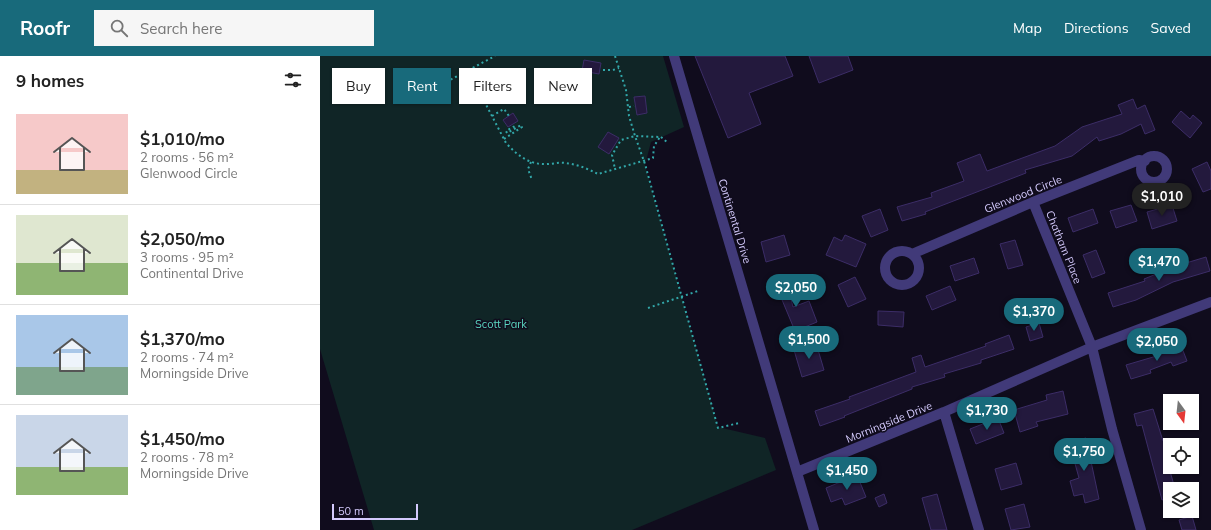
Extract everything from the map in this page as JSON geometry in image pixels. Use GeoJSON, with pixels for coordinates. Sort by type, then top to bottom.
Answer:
{"type":"FeatureCollection","features":[{"type":"Feature","properties":{"kind":"street","name":"Continental Drive"},"geometry":{"type":"LineString","coordinates":[[674,56],[814,530]]}},
{"type":"Feature","properties":{"kind":"street","name":"Glenwood Circle"},"geometry":{"type":"LineString","coordinates":[[912,254],[1033,202],[1140,160],[1144,161]]}},
{"type":"Feature","properties":{"kind":"street","name":"Chatham Place"},"geometry":{"type":"LineString","coordinates":[[1033,202],[1092,347],[1112,429],[1140,530]]}},
{"type":"Feature","properties":{"kind":"street","name":"Morningside Drive"},"geometry":{"type":"LineString","coordinates":[[797,472],[944,412],[1092,347],[1211,302]]}},
{"type":"Feature","properties":{"kind":"street"},"geometry":{"type":"LineString","coordinates":[[944,412],[979,530]]}},
{"type":"Feature","properties":{"kind":"path"},"geometry":{"type":"LineString","coordinates":[[472,68],[495,56]]}},
{"type":"Feature","properties":{"kind":"path"},"geometry":{"type":"LineString","coordinates":[[615,56],[626,90],[635,136],[718,428],[739,423]]}},
{"type":"Feature","properties":{"kind":"path"},"geometry":{"type":"LineString","coordinates":[[603,70],[613,70],[619,68]]}},
{"type":"Feature","properties":{"kind":"path"},"geometry":{"type":"LineString","coordinates":[[486,104],[504,139],[514,152],[531,162],[545,164],[565,163],[584,167],[598,174],[653,158],[654,146],[660,137]]}},
{"type":"Feature","properties":{"kind":"path"},"geometry":{"type":"LineString","coordinates":[[629,106],[634,106]]}},
{"type":"Feature","properties":{"kind":"path"},"geometry":{"type":"LineString","coordinates":[[492,116],[504,109],[509,116]]}},
{"type":"Feature","properties":{"kind":"path"},"geometry":{"type":"LineString","coordinates":[[504,139],[522,127],[521,125],[506,133],[506,131],[515,126],[514,124]]}},
{"type":"Feature","properties":{"kind":"path"},"geometry":{"type":"LineString","coordinates":[[615,169],[612,155],[621,140],[635,136],[660,137],[668,143]]}},
{"type":"Feature","properties":{"kind":"path"},"geometry":{"type":"LineString","coordinates":[[531,162],[528,169],[532,180]]}},
{"type":"Feature","properties":{"kind":"path"},"geometry":{"type":"LineString","coordinates":[[648,308],[698,291]]}},
{"type":"Feature","properties":{"kind":"green space","name":"Scott Park"},"geometry":{"type":"Polygon","coordinates":[[[320,56],[663,56],[684,127],[651,142],[645,165],[718,427],[765,438],[776,470],[632,530],[374,530],[320,349],[320,56]]]}},
{"type":"Feature","properties":{"kind":"building"},"geometry":{"type":"Polygon","coordinates":[[[695,56],[785,56],[793,76],[749,93],[761,124],[728,138],[695,56]]]}},
{"type":"Feature","properties":{"kind":"building"},"geometry":{"type":"Polygon","coordinates":[[[809,56],[848,56],[853,70],[819,83],[809,56]]]}},
{"type":"Feature","properties":{"kind":"building"},"geometry":{"type":"Polygon","coordinates":[[[584,60],[601,63],[599,74],[592,73],[592,68],[583,68],[584,60]]]}},
{"type":"Feature","properties":{"kind":"building"},"geometry":{"type":"Polygon","coordinates":[[[645,96],[647,113],[637,115],[634,97],[645,96]]]}},
{"type":"Feature","properties":{"kind":"building"},"geometry":{"type":"Polygon","coordinates":[[[1133,99],[1137,109],[1145,105],[1155,130],[1145,134],[1141,124],[1121,134],[1099,141],[1097,137],[1072,156],[1025,170],[1026,173],[925,212],[926,214],[902,221],[897,207],[932,197],[931,193],[964,181],[957,163],[980,154],[987,171],[1055,146],[1082,127],[1122,114],[1118,105],[1133,99]]]}},
{"type":"Feature","properties":{"kind":"building"},"geometry":{"type":"Polygon","coordinates":[[[1181,111],[1190,119],[1193,115],[1202,123],[1190,138],[1172,122],[1181,111]]]}},
{"type":"Feature","properties":{"kind":"building"},"geometry":{"type":"Polygon","coordinates":[[[513,113],[518,121],[508,127],[503,120],[513,113]]]}},
{"type":"Feature","properties":{"kind":"building"},"geometry":{"type":"Polygon","coordinates":[[[608,132],[619,138],[609,154],[598,147],[608,132]]]}},
{"type":"Feature","properties":{"kind":"building"},"geometry":{"type":"Polygon","coordinates":[[[1207,162],[1211,171],[1211,189],[1203,192],[1192,169],[1207,162]]]}},
{"type":"Feature","properties":{"kind":"building"},"geometry":{"type":"Polygon","coordinates":[[[1131,205],[1137,221],[1116,228],[1110,211],[1131,205]]]}},
{"type":"Feature","properties":{"kind":"building"},"geometry":{"type":"Polygon","coordinates":[[[1172,205],[1177,221],[1152,229],[1147,212],[1172,205]]]}},
{"type":"Feature","properties":{"kind":"building"},"geometry":{"type":"Polygon","coordinates":[[[880,209],[888,230],[871,237],[862,216],[880,209]]]}},
{"type":"Feature","properties":{"kind":"building"},"geometry":{"type":"Polygon","coordinates":[[[1093,209],[1098,223],[1073,232],[1068,218],[1093,209]]]}},
{"type":"Feature","properties":{"kind":"building"},"geometry":{"type":"Polygon","coordinates":[[[784,235],[790,255],[766,262],[761,242],[784,235]]]}},
{"type":"Feature","properties":{"kind":"building"},"geometry":{"type":"Polygon","coordinates":[[[845,235],[866,244],[856,267],[826,255],[834,237],[842,241],[845,235]]]}},
{"type":"Feature","properties":{"kind":"building"},"geometry":{"type":"Polygon","coordinates":[[[1015,240],[1023,265],[1008,269],[1000,244],[1015,240]]]}},
{"type":"Feature","properties":{"kind":"building"},"geometry":{"type":"Polygon","coordinates":[[[1096,250],[1105,273],[1092,278],[1083,255],[1096,250]]]}},
{"type":"Feature","properties":{"kind":"building"},"geometry":{"type":"Polygon","coordinates":[[[1206,257],[1210,271],[1173,282],[1136,300],[1113,307],[1108,293],[1145,281],[1144,279],[1176,266],[1206,257]]]}},
{"type":"Feature","properties":{"kind":"building"},"geometry":{"type":"Polygon","coordinates":[[[974,258],[979,273],[955,281],[950,266],[974,258]]]}},
{"type":"Feature","properties":{"kind":"building"},"geometry":{"type":"Polygon","coordinates":[[[855,277],[866,299],[848,307],[838,285],[855,277]]]}},
{"type":"Feature","properties":{"kind":"building"},"geometry":{"type":"Polygon","coordinates":[[[786,279],[793,307],[809,301],[817,322],[795,331],[780,295],[776,281],[786,279]]]}},
{"type":"Feature","properties":{"kind":"building"},"geometry":{"type":"Polygon","coordinates":[[[950,286],[956,300],[932,310],[926,296],[950,286]]]}},
{"type":"Feature","properties":{"kind":"building"},"geometry":{"type":"Polygon","coordinates":[[[878,311],[904,312],[903,327],[878,325],[878,311]]]}},
{"type":"Feature","properties":{"kind":"building"},"geometry":{"type":"Polygon","coordinates":[[[1039,323],[1043,337],[1030,341],[1026,327],[1039,323]]]}},
{"type":"Feature","properties":{"kind":"building"},"geometry":{"type":"Polygon","coordinates":[[[1009,335],[1014,349],[981,360],[981,363],[944,374],[945,377],[912,387],[912,389],[820,426],[815,411],[850,399],[849,397],[916,372],[912,358],[921,355],[925,367],[986,346],[985,344],[1009,335]]]}},
{"type":"Feature","properties":{"kind":"building"},"geometry":{"type":"Polygon","coordinates":[[[816,343],[824,370],[802,377],[794,350],[816,343]]]}},
{"type":"Feature","properties":{"kind":"building"},"geometry":{"type":"Polygon","coordinates":[[[1180,343],[1187,361],[1173,366],[1171,362],[1150,370],[1151,373],[1131,379],[1126,365],[1160,355],[1159,352],[1180,343]]]}},
{"type":"Feature","properties":{"kind":"building"},"geometry":{"type":"Polygon","coordinates":[[[1063,391],[1068,414],[1036,422],[1038,426],[1020,432],[1014,410],[1047,400],[1046,395],[1063,391]]]}},
{"type":"Feature","properties":{"kind":"building"},"geometry":{"type":"Polygon","coordinates":[[[1153,409],[1163,441],[1163,474],[1171,474],[1173,482],[1163,482],[1162,500],[1142,425],[1137,426],[1134,414],[1153,409]]]}},
{"type":"Feature","properties":{"kind":"building"},"geometry":{"type":"Polygon","coordinates":[[[998,418],[1004,433],[976,444],[970,429],[998,418]]]}},
{"type":"Feature","properties":{"kind":"building"},"geometry":{"type":"Polygon","coordinates":[[[1086,438],[1099,499],[1085,503],[1083,494],[1074,496],[1070,481],[1079,478],[1069,442],[1086,438]]]}},
{"type":"Feature","properties":{"kind":"building"},"geometry":{"type":"Polygon","coordinates":[[[1016,463],[1022,484],[1001,490],[995,469],[1016,463]]]}},
{"type":"Feature","properties":{"kind":"building"},"geometry":{"type":"Polygon","coordinates":[[[857,475],[866,497],[845,505],[842,498],[831,502],[826,488],[857,475]]]}},
{"type":"Feature","properties":{"kind":"building"},"geometry":{"type":"Polygon","coordinates":[[[884,494],[887,503],[879,507],[875,498],[884,494]]]}},
{"type":"Feature","properties":{"kind":"building"},"geometry":{"type":"Polygon","coordinates":[[[937,494],[947,530],[931,530],[922,498],[937,494]]]}},
{"type":"Feature","properties":{"kind":"building"},"geometry":{"type":"Polygon","coordinates":[[[1024,504],[1030,527],[1011,530],[1005,509],[1024,504]]]}},
{"type":"Feature","properties":{"kind":"building"},"geometry":{"type":"Polygon","coordinates":[[[1193,518],[1196,530],[1182,530],[1179,520],[1193,518]]]}}]}
